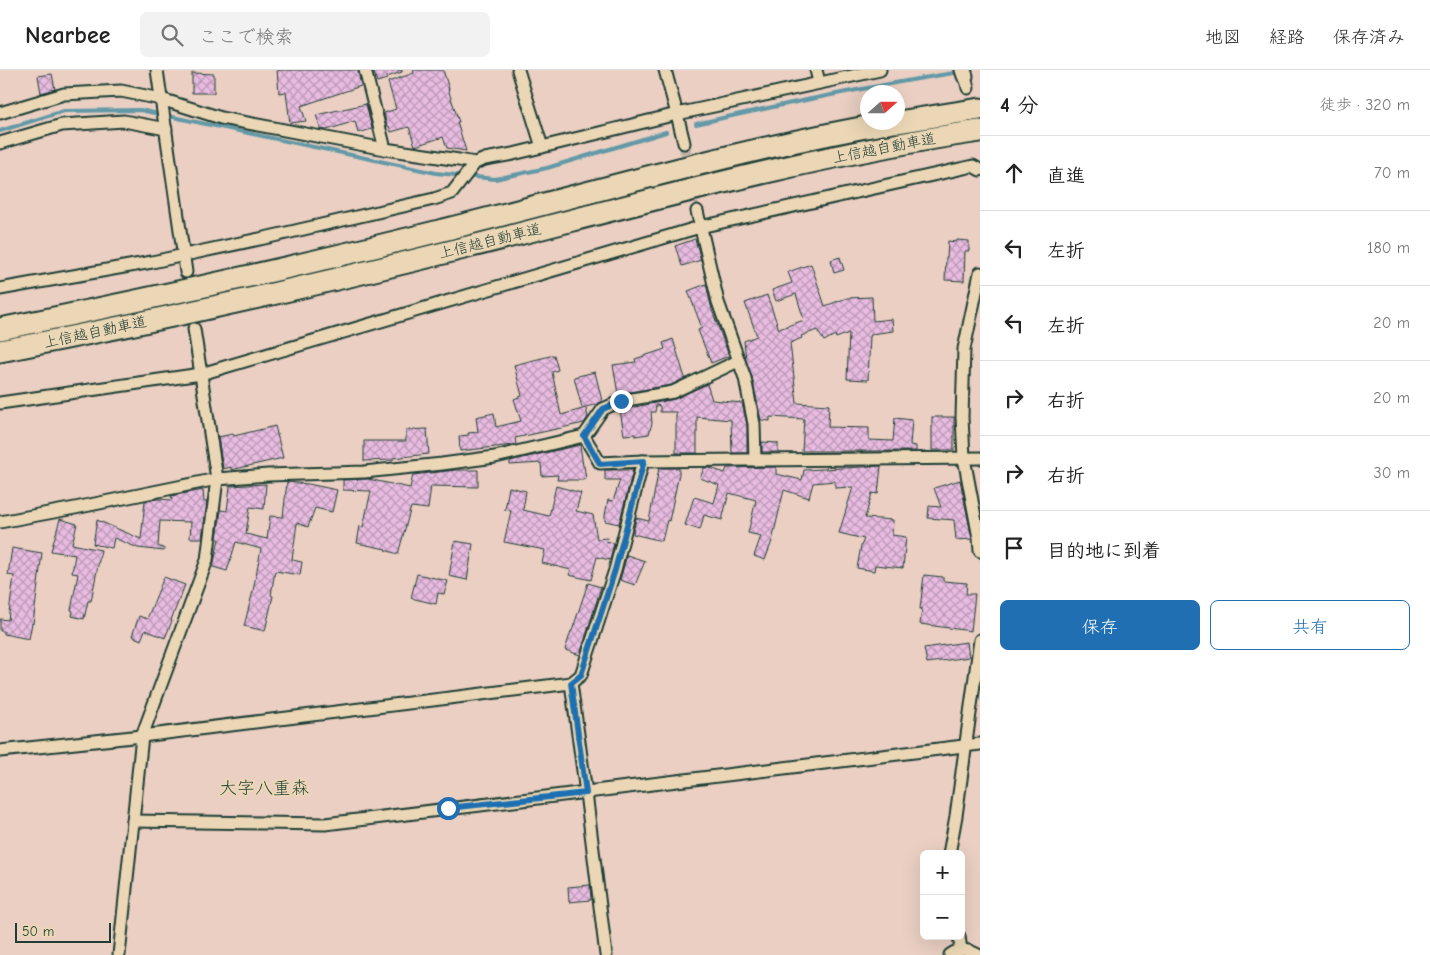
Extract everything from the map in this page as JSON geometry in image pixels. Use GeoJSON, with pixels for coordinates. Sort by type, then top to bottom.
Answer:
{"type":"FeatureCollection","features":[{"type":"Feature","properties":{"kind":"highway","name":"上信越自動車道"},"geometry":{"type":"LineString","coordinates":[[905,121],[980,109]]}},
{"type":"Feature","properties":{"kind":"highway","name":"上信越自動車道"},"geometry":{"type":"LineString","coordinates":[[0,329],[290,267],[726,158],[860,129]]}},
{"type":"Feature","properties":{"kind":"highway","name":"上信越自動車道"},"geometry":{"type":"LineString","coordinates":[[0,351],[209,308],[382,268],[744,176],[884,147],[980,131]]}},
{"type":"Feature","properties":{"kind":"street"},"geometry":{"type":"LineString","coordinates":[[157,70],[186,272]]}},
{"type":"Feature","properties":{"kind":"street"},"geometry":{"type":"LineString","coordinates":[[365,70],[384,149]]}},
{"type":"Feature","properties":{"kind":"street"},"geometry":{"type":"LineString","coordinates":[[518,70],[542,147]]}},
{"type":"Feature","properties":{"kind":"street"},"geometry":{"type":"LineString","coordinates":[[665,70],[684,143]]}},
{"type":"Feature","properties":{"kind":"street"},"geometry":{"type":"LineString","coordinates":[[816,70],[819,82]]}},
{"type":"Feature","properties":{"kind":"street"},"geometry":{"type":"LineString","coordinates":[[0,289],[152,262],[269,238],[434,199],[452,193],[473,166],[485,159],[819,82],[880,70]]}},
{"type":"Feature","properties":{"kind":"street"},"geometry":{"type":"LineString","coordinates":[[0,113],[64,94],[121,91],[221,118],[384,149],[459,160],[473,166]]}},
{"type":"Feature","properties":{"kind":"street"},"geometry":{"type":"LineString","coordinates":[[0,143],[62,125],[124,121],[165,127]]}},
{"type":"Feature","properties":{"kind":"street"},"geometry":{"type":"LineString","coordinates":[[0,403],[200,374],[700,228],[973,166],[980,170]]}},
{"type":"Feature","properties":{"kind":"street"},"geometry":{"type":"LineString","coordinates":[[697,211],[718,302],[745,378],[754,424],[755,460]]}},
{"type":"Feature","properties":{"kind":"street"},"geometry":{"type":"LineString","coordinates":[[980,272],[964,349],[962,416],[964,458],[980,550]]}},
{"type":"Feature","properties":{"kind":"street"},"geometry":{"type":"LineString","coordinates":[[119,955],[142,736],[207,560],[217,479],[194,329]]}},
{"type":"Feature","properties":{"kind":"street"},"geometry":{"type":"LineString","coordinates":[[0,522],[217,479],[268,475],[364,472],[495,457],[584,436],[603,409],[621,401],[673,392],[738,361]]}},
{"type":"Feature","properties":{"kind":"street"},"geometry":{"type":"LineString","coordinates":[[584,436],[600,464],[644,461],[980,458]]}},
{"type":"Feature","properties":{"kind":"street"},"geometry":{"type":"LineString","coordinates":[[0,751],[142,736],[571,683],[581,675],[615,570],[644,461]]}},
{"type":"Feature","properties":{"kind":"street"},"geometry":{"type":"LineString","coordinates":[[950,850],[980,640]]}},
{"type":"Feature","properties":{"kind":"street"},"geometry":{"type":"LineString","coordinates":[[571,683],[606,955]]}},
{"type":"Feature","properties":{"kind":"street"},"geometry":{"type":"LineString","coordinates":[[133,821],[325,824],[980,744]]}},
{"type":"Feature","properties":{"kind":"street"},"geometry":{"type":"LineString","coordinates":[[958,940],[956,953],[971,951],[978,955]]}},
{"type":"Feature","properties":{"kind":"building"},"geometry":{"type":"Polygon","coordinates":[[[277,70],[358,70],[361,86],[301,106],[306,121],[290,123],[286,92],[279,93],[277,70]]]}},
{"type":"Feature","properties":{"kind":"building"},"geometry":{"type":"Polygon","coordinates":[[[373,70],[402,70],[402,72],[377,82],[373,70]]]}},
{"type":"Feature","properties":{"kind":"building"},"geometry":{"type":"Polygon","coordinates":[[[413,70],[443,70],[466,151],[447,148],[443,137],[415,146],[409,127],[391,132],[389,126],[387,126],[384,113],[396,109],[388,82],[414,73],[413,70]]]}},
{"type":"Feature","properties":{"kind":"building"},"geometry":{"type":"Polygon","coordinates":[[[192,73],[214,74],[214,93],[192,93],[192,73]]]}},
{"type":"Feature","properties":{"kind":"building"},"geometry":{"type":"Polygon","coordinates":[[[52,74],[55,89],[41,93],[38,76],[52,74]]]}},
{"type":"Feature","properties":{"kind":"building"},"geometry":{"type":"Polygon","coordinates":[[[366,104],[372,129],[358,133],[355,121],[327,130],[321,129],[316,115],[366,104]]]}},
{"type":"Feature","properties":{"kind":"building"},"geometry":{"type":"Polygon","coordinates":[[[695,239],[701,260],[682,266],[675,246],[695,239]]]}},
{"type":"Feature","properties":{"kind":"building"},"geometry":{"type":"Polygon","coordinates":[[[957,240],[969,241],[969,251],[965,251],[964,281],[945,280],[948,241],[956,242],[957,240]]]}},
{"type":"Feature","properties":{"kind":"building"},"geometry":{"type":"Polygon","coordinates":[[[840,257],[844,270],[834,273],[831,260],[840,257]]]}},
{"type":"Feature","properties":{"kind":"building"},"geometry":{"type":"Polygon","coordinates":[[[811,264],[825,306],[847,298],[872,297],[873,321],[892,319],[893,331],[871,334],[868,380],[847,379],[849,333],[836,338],[835,335],[824,341],[817,330],[801,336],[802,338],[790,343],[797,403],[829,405],[828,427],[869,428],[869,440],[893,441],[895,418],[912,420],[910,445],[916,446],[916,451],[802,451],[804,419],[770,417],[770,421],[761,420],[752,377],[746,360],[744,341],[757,336],[745,303],[767,295],[779,329],[804,320],[796,294],[776,301],[772,290],[792,283],[788,272],[811,264]]]}},
{"type":"Feature","properties":{"kind":"building"},"geometry":{"type":"Polygon","coordinates":[[[706,284],[712,310],[729,356],[711,363],[698,330],[702,328],[688,291],[706,284]]]}},
{"type":"Feature","properties":{"kind":"building"},"geometry":{"type":"Polygon","coordinates":[[[673,339],[685,378],[671,385],[618,394],[613,365],[636,362],[635,359],[665,349],[663,343],[673,339]]]}},
{"type":"Feature","properties":{"kind":"building"},"geometry":{"type":"Polygon","coordinates":[[[554,355],[558,370],[552,372],[561,415],[586,408],[588,417],[584,423],[515,438],[516,444],[513,445],[460,451],[459,436],[478,432],[476,417],[494,413],[496,427],[521,421],[514,399],[522,396],[514,365],[554,355]]]}},
{"type":"Feature","properties":{"kind":"building"},"geometry":{"type":"Polygon","coordinates":[[[595,372],[602,401],[582,408],[574,377],[595,372]]]}},
{"type":"Feature","properties":{"kind":"building"},"geometry":{"type":"Polygon","coordinates":[[[707,384],[712,400],[742,403],[747,425],[747,453],[732,453],[731,420],[697,417],[697,453],[676,453],[676,412],[660,412],[660,406],[656,405],[655,412],[651,412],[652,423],[649,434],[624,435],[620,410],[675,399],[707,384]]]}},
{"type":"Feature","properties":{"kind":"building"},"geometry":{"type":"Polygon","coordinates":[[[932,417],[954,417],[954,450],[932,450],[932,417]]]}},
{"type":"Feature","properties":{"kind":"building"},"geometry":{"type":"Polygon","coordinates":[[[275,426],[283,458],[231,470],[231,467],[223,469],[218,437],[233,434],[234,436],[275,426]]]}},
{"type":"Feature","properties":{"kind":"building"},"geometry":{"type":"Polygon","coordinates":[[[427,429],[429,454],[393,458],[393,460],[364,461],[364,441],[406,441],[406,430],[427,429]]]}},
{"type":"Feature","properties":{"kind":"building"},"geometry":{"type":"Polygon","coordinates":[[[762,442],[778,443],[778,452],[762,452],[762,442]]]}},
{"type":"Feature","properties":{"kind":"building"},"geometry":{"type":"Polygon","coordinates":[[[580,445],[586,478],[583,480],[557,480],[558,475],[542,476],[541,463],[510,465],[510,461],[580,445]]]}},
{"type":"Feature","properties":{"kind":"building"},"geometry":{"type":"Polygon","coordinates":[[[881,466],[878,494],[872,493],[865,518],[893,520],[892,535],[906,537],[903,568],[875,565],[874,571],[857,568],[864,539],[839,533],[853,487],[835,488],[835,481],[813,483],[809,498],[784,490],[772,541],[765,560],[754,556],[761,536],[748,533],[756,500],[729,493],[722,520],[704,515],[700,530],[685,525],[694,497],[714,503],[719,485],[700,478],[704,468],[725,473],[727,468],[776,467],[776,474],[802,480],[804,470],[881,466]]]}},
{"type":"Feature","properties":{"kind":"building"},"geometry":{"type":"Polygon","coordinates":[[[659,468],[679,468],[669,521],[667,520],[662,541],[633,534],[636,518],[649,521],[659,468]]]}},
{"type":"Feature","properties":{"kind":"building"},"geometry":{"type":"Polygon","coordinates":[[[456,470],[478,470],[478,487],[431,486],[428,509],[411,507],[398,554],[386,549],[357,543],[360,526],[363,527],[371,491],[343,490],[343,480],[368,479],[410,488],[413,475],[456,470]]]}},
{"type":"Feature","properties":{"kind":"building"},"geometry":{"type":"Polygon","coordinates":[[[605,470],[633,470],[619,524],[605,521],[608,500],[613,501],[620,480],[605,480],[605,470]]]}},
{"type":"Feature","properties":{"kind":"building"},"geometry":{"type":"Polygon","coordinates":[[[960,480],[972,539],[956,540],[954,520],[928,518],[929,506],[941,507],[934,488],[960,480]]]}},
{"type":"Feature","properties":{"kind":"building"},"geometry":{"type":"Polygon","coordinates":[[[287,482],[337,490],[332,512],[315,508],[308,527],[297,523],[292,560],[302,562],[300,575],[275,571],[271,595],[273,596],[265,631],[244,626],[261,549],[236,542],[227,571],[213,567],[219,539],[217,539],[221,510],[227,511],[230,486],[266,484],[264,509],[250,507],[246,534],[267,539],[270,516],[283,517],[287,482]]]}},
{"type":"Feature","properties":{"kind":"building"},"geometry":{"type":"Polygon","coordinates":[[[556,486],[581,493],[576,511],[593,515],[597,539],[607,538],[606,541],[614,543],[610,560],[597,557],[591,580],[569,575],[571,570],[542,563],[545,550],[504,542],[511,511],[505,510],[509,487],[526,491],[523,510],[549,516],[556,486]]]}},
{"type":"Feature","properties":{"kind":"building"},"geometry":{"type":"Polygon","coordinates":[[[203,490],[204,502],[207,502],[202,538],[190,538],[191,522],[160,521],[158,546],[165,549],[164,551],[138,548],[114,538],[112,548],[93,544],[97,520],[141,539],[145,501],[158,499],[172,500],[171,496],[203,490]]]}},
{"type":"Feature","properties":{"kind":"building"},"geometry":{"type":"Polygon","coordinates":[[[60,519],[77,524],[72,544],[101,550],[91,601],[88,601],[84,619],[72,616],[73,611],[71,610],[78,574],[72,573],[75,555],[51,551],[60,519]]]}},
{"type":"Feature","properties":{"kind":"building"},"geometry":{"type":"Polygon","coordinates":[[[455,541],[473,544],[467,580],[449,576],[455,541]]]}},
{"type":"Feature","properties":{"kind":"building"},"geometry":{"type":"Polygon","coordinates":[[[12,548],[42,553],[33,624],[29,639],[4,634],[4,631],[0,631],[0,619],[8,620],[14,576],[8,575],[12,548]]]}},
{"type":"Feature","properties":{"kind":"building"},"geometry":{"type":"Polygon","coordinates":[[[627,555],[645,561],[635,585],[620,580],[627,555]]]}},
{"type":"Feature","properties":{"kind":"building"},"geometry":{"type":"Polygon","coordinates":[[[417,574],[448,581],[444,594],[438,593],[436,604],[411,598],[417,574]]]}},
{"type":"Feature","properties":{"kind":"building"},"geometry":{"type":"Polygon","coordinates":[[[924,575],[943,577],[943,581],[967,583],[966,594],[975,594],[971,631],[920,624],[924,575]]]}},
{"type":"Feature","properties":{"kind":"building"},"geometry":{"type":"Polygon","coordinates":[[[164,577],[185,585],[165,638],[145,630],[141,640],[132,636],[139,616],[147,619],[164,577]]]}},
{"type":"Feature","properties":{"kind":"building"},"geometry":{"type":"Polygon","coordinates":[[[588,583],[601,587],[580,655],[565,650],[588,583]]]}},
{"type":"Feature","properties":{"kind":"building"},"geometry":{"type":"Polygon","coordinates":[[[967,642],[969,657],[927,663],[924,648],[967,642]]]}},
{"type":"Feature","properties":{"kind":"building"},"geometry":{"type":"Polygon","coordinates":[[[590,885],[591,900],[569,902],[568,887],[590,885]]]}},
{"type":"Feature","properties":{"kind":"waterway"},"geometry":{"type":"LineString","coordinates":[[696,124],[761,109],[960,72]]}},
{"type":"Feature","properties":{"kind":"waterway"},"geometry":{"type":"LineString","coordinates":[[0,131],[64,111],[140,110],[436,173],[495,179],[547,168],[666,132]]}},
{"type":"Feature","properties":{"kind":"tunnel"},"geometry":{"type":"LineString","coordinates":[[684,143],[697,211]]}},
{"type":"Feature","properties":{"kind":"district","name":"大字八重森"},"geometry":{"type":"Point","coordinates":[264,788]}},
{"type":"Feature","properties":{"kind":"route"},"geometry":{"type":"LineString","coordinates":[[448,808],[586,793],[571,683],[581,675],[615,570],[644,461],[600,464],[584,436],[603,409],[621,401]]}}]}
